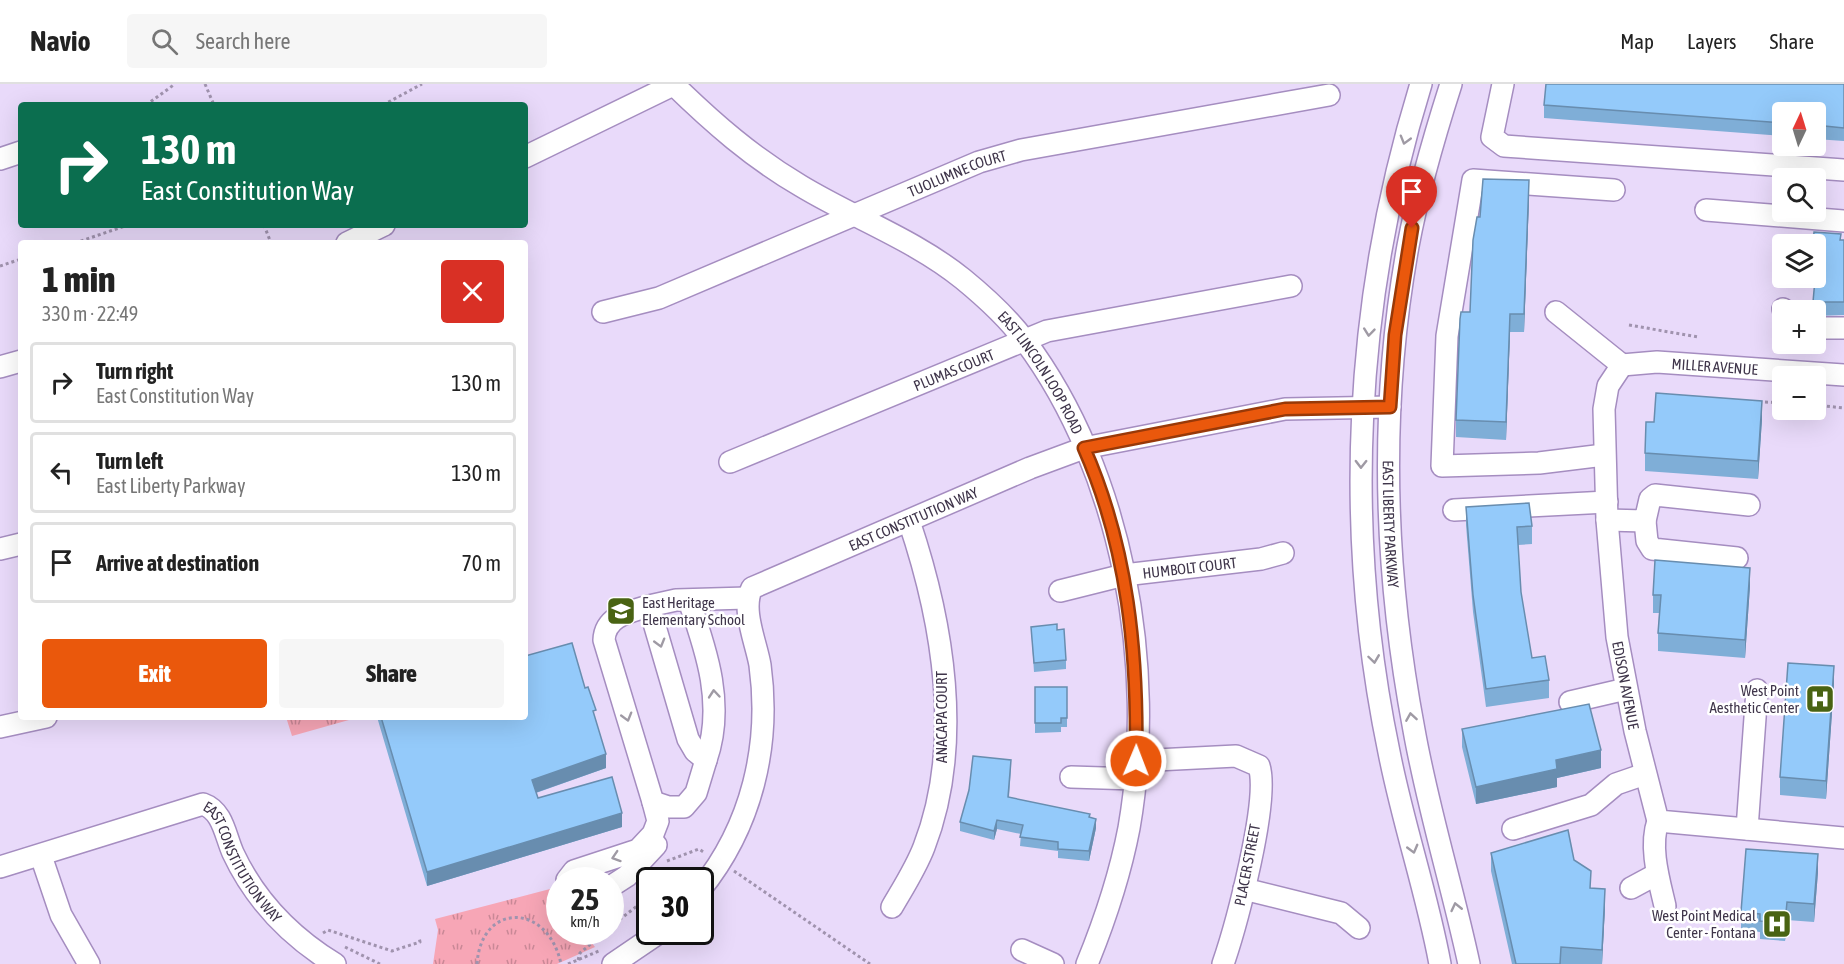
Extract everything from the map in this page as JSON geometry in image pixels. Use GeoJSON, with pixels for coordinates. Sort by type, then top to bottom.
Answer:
{"type":"FeatureCollection","features":[{"type":"Feature","properties":{"kind":"street"},"geometry":{"type":"LineString","coordinates":[[528,156],[674,84]]}},
{"type":"Feature","properties":{"kind":"street","name":"EAST LINCOLN LOOP ROAD"},"geometry":{"type":"LineString","coordinates":[[674,84],[725,134],[767,165],[946,266],[983,297],[1024,339],[1062,399],[1084,448],[1110,518],[1124,575],[1136,657],[1136,770],[1120,869],[1104,922],[1087,964]]}},
{"type":"Feature","properties":{"kind":"street","name":"EAST LIBERTY PARKWAY"},"geometry":{"type":"LineString","coordinates":[[1421,84],[1398,163],[1385,226],[1369,327],[1362,406],[1362,550],[1381,709],[1389,753],[1440,964]]}},
{"type":"Feature","properties":{"kind":"street","name":"EAST LIBERTY PARKWAY"},"geometry":{"type":"LineString","coordinates":[[1450,84],[1431,149],[1408,244],[1395,335],[1388,485],[1400,643],[1418,752],[1469,964]]}},
{"type":"Feature","properties":{"kind":"street"},"geometry":{"type":"LineString","coordinates":[[1503,84],[1492,137],[1504,146],[1844,170]]}},
{"type":"Feature","properties":{"kind":"street","name":"TUOLUMNE COURT"},"geometry":{"type":"LineString","coordinates":[[603,312],[659,298],[855,216],[937,177],[1021,150],[1329,95]]}},
{"type":"Feature","properties":{"kind":"street"},"geometry":{"type":"LineString","coordinates":[[0,159],[18,153]]}},
{"type":"Feature","properties":{"kind":"street"},"geometry":{"type":"LineString","coordinates":[[1604,455],[1539,463],[1442,466],[1447,336],[1473,180],[1614,190]]}},
{"type":"Feature","properties":{"kind":"street"},"geometry":{"type":"LineString","coordinates":[[1706,210],[1844,221]]}},
{"type":"Feature","properties":{"kind":"street"},"geometry":{"type":"LineString","coordinates":[[353,240],[378,228]]}},
{"type":"Feature","properties":{"kind":"street","name":"PLUMAS COURT"},"geometry":{"type":"LineString","coordinates":[[730,462],[1024,339],[1081,323],[1291,286]]}},
{"type":"Feature","properties":{"kind":"street"},"geometry":{"type":"LineString","coordinates":[[1556,312],[1622,365]]}},
{"type":"Feature","properties":{"kind":"street"},"geometry":{"type":"LineString","coordinates":[[1826,328],[1844,328]]}},
{"type":"Feature","properties":{"kind":"street"},"geometry":{"type":"LineString","coordinates":[[0,367],[18,362]]}},
{"type":"Feature","properties":{"kind":"street","name":"MILLER AVENUE"},"geometry":{"type":"LineString","coordinates":[[1622,365],[1657,362],[1844,375]]}},
{"type":"Feature","properties":{"kind":"street","name":"EDISON AVENUE"},"geometry":{"type":"LineString","coordinates":[[1622,365],[1608,386],[1604,410],[1604,455],[1613,607],[1626,689],[1658,821],[1655,830],[1658,874],[1665,906]]}},
{"type":"Feature","properties":{"kind":"street","name":"EAST CONSTITUTION WAY"},"geometry":{"type":"LineString","coordinates":[[747,598],[752,588],[762,582],[1030,468],[1084,448],[1285,409],[1390,407]]}},
{"type":"Feature","properties":{"kind":"street"},"geometry":{"type":"LineString","coordinates":[[1737,558],[1652,549],[1647,541],[1645,521],[1650,500],[1654,495],[1749,505]]}},
{"type":"Feature","properties":{"kind":"street"},"geometry":{"type":"LineString","coordinates":[[1454,510],[1607,511],[1645,521]]}},
{"type":"Feature","properties":{"kind":"street","name":"ANACAPA COURT"},"geometry":{"type":"LineString","coordinates":[[892,907],[926,840],[936,799],[944,744],[943,681],[936,623],[909,521]]}},
{"type":"Feature","properties":{"kind":"street"},"geometry":{"type":"LineString","coordinates":[[0,549],[18,545]]}},
{"type":"Feature","properties":{"kind":"street","name":"HUMBOLT COURT"},"geometry":{"type":"LineString","coordinates":[[1060,591],[1124,575],[1261,559],[1283,553]]}},
{"type":"Feature","properties":{"kind":"street"},"geometry":{"type":"LineString","coordinates":[[586,867],[638,850],[646,845],[658,821],[604,640],[607,626],[614,619],[649,606],[676,600],[747,598],[762,681],[763,721],[759,763],[739,826],[714,870]]}},
{"type":"Feature","properties":{"kind":"street"},"geometry":{"type":"LineString","coordinates":[[624,878],[658,843],[696,793],[711,747],[715,705],[713,683],[689,601]]}},
{"type":"Feature","properties":{"kind":"street"},"geometry":{"type":"LineString","coordinates":[[649,606],[688,739],[695,752],[706,760]]}},
{"type":"Feature","properties":{"kind":"street"},"geometry":{"type":"LineString","coordinates":[[1570,702],[1626,689]]}},
{"type":"Feature","properties":{"kind":"street"},"geometry":{"type":"LineString","coordinates":[[1747,829],[1757,690]]}},
{"type":"Feature","properties":{"kind":"street"},"geometry":{"type":"LineString","coordinates":[[0,727],[32,720]]}},
{"type":"Feature","properties":{"kind":"street","name":"PLACER STREET"},"geometry":{"type":"LineString","coordinates":[[1136,770],[1236,756],[1259,766],[1262,789],[1244,889],[1223,964]]}},
{"type":"Feature","properties":{"kind":"street"},"geometry":{"type":"LineString","coordinates":[[1071,777],[1136,770]]}},
{"type":"Feature","properties":{"kind":"street"},"geometry":{"type":"LineString","coordinates":[[1513,829],[1591,805],[1616,784],[1645,774]]}},
{"type":"Feature","properties":{"kind":"street"},"geometry":{"type":"LineString","coordinates":[[653,802],[668,807],[684,807]]}},
{"type":"Feature","properties":{"kind":"street","name":"EAST CONSTITUTION WAY"},"geometry":{"type":"LineString","coordinates":[[0,867],[203,804],[213,807],[219,816],[241,869],[257,894],[295,935],[337,954]]}},
{"type":"Feature","properties":{"kind":"street"},"geometry":{"type":"LineString","coordinates":[[1658,821],[1844,838]]}},
{"type":"Feature","properties":{"kind":"street"},"geometry":{"type":"LineString","coordinates":[[41,856],[61,915],[90,964]]}},
{"type":"Feature","properties":{"kind":"street"},"geometry":{"type":"LineString","coordinates":[[1631,888],[1658,874]]}},
{"type":"Feature","properties":{"kind":"street"},"geometry":{"type":"LineString","coordinates":[[1244,889],[1341,914],[1359,928]]}},
{"type":"Feature","properties":{"kind":"street"},"geometry":{"type":"LineString","coordinates":[[613,964],[641,945]]}},
{"type":"Feature","properties":{"kind":"street"},"geometry":{"type":"LineString","coordinates":[[1022,950],[1053,964]]}},
{"type":"Feature","properties":{"kind":"path"},"geometry":{"type":"LineString","coordinates":[[150,102],[175,84]]}},
{"type":"Feature","properties":{"kind":"path"},"geometry":{"type":"LineString","coordinates":[[205,84],[213,102]]}},
{"type":"Feature","properties":{"kind":"path"},"geometry":{"type":"LineString","coordinates":[[389,102],[422,84]]}},
{"type":"Feature","properties":{"kind":"path"},"geometry":{"type":"LineString","coordinates":[[84,240],[119,228]]}},
{"type":"Feature","properties":{"kind":"path"},"geometry":{"type":"LineString","coordinates":[[0,266],[18,261]]}},
{"type":"Feature","properties":{"kind":"path"},"geometry":{"type":"LineString","coordinates":[[1629,325],[1698,337]]}},
{"type":"Feature","properties":{"kind":"path"},"geometry":{"type":"LineString","coordinates":[[1764,402],[1772,402]]}},
{"type":"Feature","properties":{"kind":"path"},"geometry":{"type":"LineString","coordinates":[[1826,406],[1844,408]]}},
{"type":"Feature","properties":{"kind":"path"},"geometry":{"type":"LineString","coordinates":[[662,861],[681,858],[699,849],[703,852]]}},
{"type":"Feature","properties":{"kind":"path"},"geometry":{"type":"LineString","coordinates":[[737,873],[870,964]]}},
{"type":"Feature","properties":{"kind":"path"},"geometry":{"type":"LineString","coordinates":[[624,916],[636,907]]}},
{"type":"Feature","properties":{"kind":"path"},"geometry":{"type":"LineString","coordinates":[[477,964],[481,940],[488,929],[499,922],[522,918],[543,927],[558,949],[561,964]]}},
{"type":"Feature","properties":{"kind":"path"},"geometry":{"type":"LineString","coordinates":[[323,933],[328,930],[392,951],[420,942],[419,937]]}},
{"type":"Feature","properties":{"kind":"path"},"geometry":{"type":"LineString","coordinates":[[578,960],[580,953],[590,945]]}},
{"type":"Feature","properties":{"kind":"path"},"geometry":{"type":"LineString","coordinates":[[337,954],[380,964]]}},
{"type":"Feature","properties":{"kind":"green space"},"geometry":{"type":"Polygon","coordinates":[[[287,720],[349,720],[292,736],[287,720]]]}},
{"type":"Feature","properties":{"kind":"green space"},"geometry":{"type":"Polygon","coordinates":[[[546,890],[546,945],[593,945],[595,947],[557,964],[433,964],[438,930],[435,919],[546,890]]]}},
{"type":"Feature","properties":{"kind":"building"},"geometry":{"type":"Polygon","coordinates":[[[1546,84],[1844,84],[1844,128],[1826,126],[1826,102],[1772,102],[1772,122],[1544,105],[1546,84]]]}},
{"type":"Feature","properties":{"kind":"building"},"geometry":{"type":"Polygon","coordinates":[[[1483,179],[1529,180],[1524,314],[1510,314],[1506,422],[1456,420],[1460,319],[1461,312],[1470,312],[1473,240],[1477,217],[1480,217],[1483,179]]]}},
{"type":"Feature","properties":{"kind":"building"},"geometry":{"type":"Polygon","coordinates":[[[1814,232],[1841,234],[1840,240],[1844,240],[1844,302],[1813,300],[1814,288],[1826,288],[1826,234],[1814,234],[1814,232]]]}},
{"type":"Feature","properties":{"kind":"building"},"geometry":{"type":"Polygon","coordinates":[[[1656,393],[1762,401],[1758,461],[1645,453],[1646,422],[1654,422],[1656,393]]]}},
{"type":"Feature","properties":{"kind":"building"},"geometry":{"type":"Polygon","coordinates":[[[1529,503],[1532,526],[1517,527],[1521,592],[1532,658],[1545,656],[1549,680],[1486,689],[1473,595],[1466,507],[1529,503]]]}},
{"type":"Feature","properties":{"kind":"building"},"geometry":{"type":"Polygon","coordinates":[[[1655,560],[1750,568],[1745,640],[1658,633],[1661,595],[1653,595],[1655,560]]]}},
{"type":"Feature","properties":{"kind":"building"},"geometry":{"type":"Polygon","coordinates":[[[1057,624],[1057,630],[1064,629],[1066,660],[1034,663],[1031,627],[1057,624]]]}},
{"type":"Feature","properties":{"kind":"building"},"geometry":{"type":"Polygon","coordinates":[[[572,643],[585,688],[588,687],[596,710],[593,711],[606,754],[532,780],[538,798],[612,777],[622,813],[427,872],[382,720],[528,720],[528,655],[572,643]]]}},
{"type":"Feature","properties":{"kind":"building"},"geometry":{"type":"Polygon","coordinates":[[[1788,663],[1834,666],[1826,781],[1780,777],[1788,663]]]}},
{"type":"Feature","properties":{"kind":"building"},"geometry":{"type":"Polygon","coordinates":[[[1035,687],[1067,687],[1067,718],[1061,718],[1061,723],[1035,723],[1035,687]]]}},
{"type":"Feature","properties":{"kind":"building"},"geometry":{"type":"Polygon","coordinates":[[[1589,704],[1601,750],[1556,760],[1557,769],[1476,787],[1462,729],[1589,704]]]}},
{"type":"Feature","properties":{"kind":"building"},"geometry":{"type":"Polygon","coordinates":[[[973,756],[1011,760],[1008,797],[1090,814],[1089,817],[1096,819],[1089,851],[1058,849],[1058,842],[1020,837],[1023,825],[997,820],[994,831],[960,822],[969,790],[973,756]]]}},
{"type":"Feature","properties":{"kind":"building"},"geometry":{"type":"Polygon","coordinates":[[[1568,830],[1574,860],[1591,871],[1590,888],[1605,889],[1602,950],[1561,947],[1560,964],[1516,964],[1491,853],[1568,830]]]}},
{"type":"Feature","properties":{"kind":"building"},"geometry":{"type":"Polygon","coordinates":[[[1746,849],[1818,854],[1814,904],[1787,902],[1785,923],[1760,921],[1760,914],[1741,912],[1746,849]]]}},
{"type":"Feature","properties":{"kind":"place","name":"East Heritage Elementary School"},"geometry":{"type":"Point","coordinates":[621,611]}},
{"type":"Feature","properties":{"kind":"place","name":"West Point Aesthetic Center"},"geometry":{"type":"Point","coordinates":[1820,699]}},
{"type":"Feature","properties":{"kind":"place","name":"West Point Medical Center - Fontana"},"geometry":{"type":"Point","coordinates":[1777,924]}},
{"type":"Feature","properties":{"kind":"route"},"geometry":{"type":"LineString","coordinates":[[1136,761],[1136,657],[1128,592],[1113,529],[1093,466],[1084,448],[1307,406],[1390,407],[1395,335],[1412,228]]}}]}
